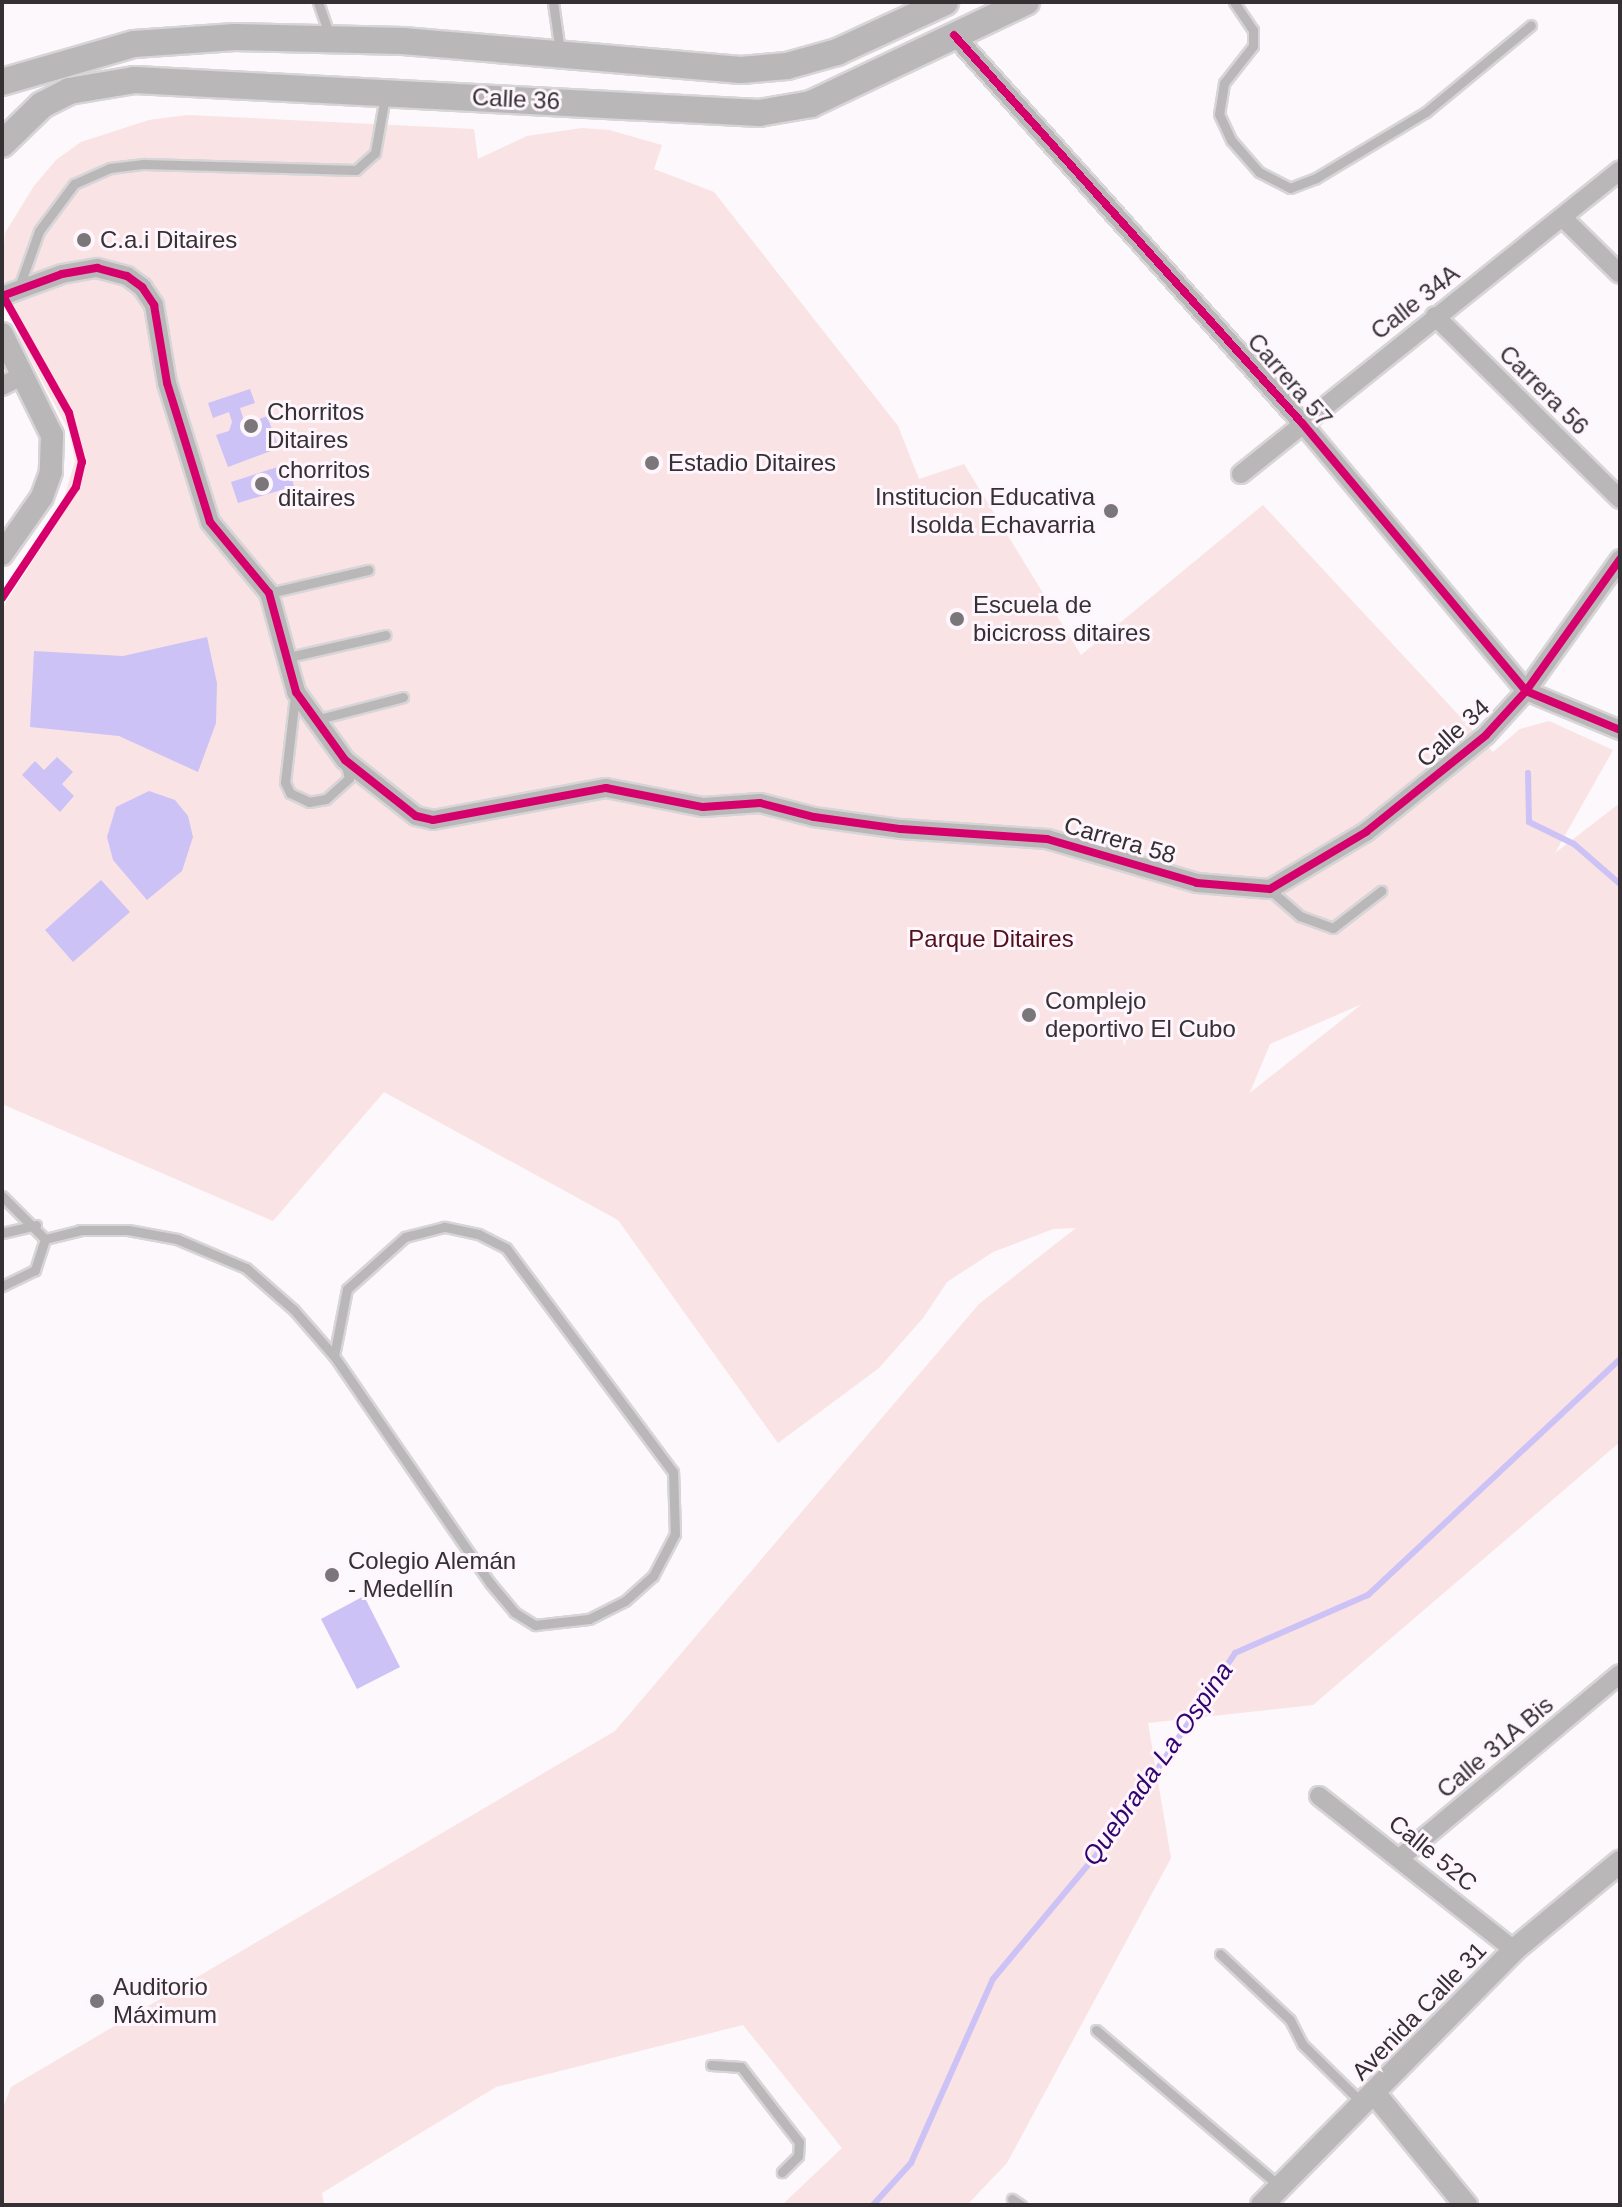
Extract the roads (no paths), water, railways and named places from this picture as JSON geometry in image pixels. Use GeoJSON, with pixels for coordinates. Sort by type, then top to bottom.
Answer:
{"type":"FeatureCollection","features":[{"type":"Feature","properties":{"kind":"main road","name":"Calle 36"},"geometry":{"type":"LineString","coordinates":[[2,82],[134,44],[330,37],[560,52],[679,68],[787,66],[837,52],[945,2]]}},
{"type":"Feature","properties":{"kind":"main road","name":"Calle 36"},"geometry":{"type":"LineString","coordinates":[[2,144],[42,105],[100,83],[215,81],[759,113],[811,104],[1026,2]]}},
{"type":"Feature","properties":{"kind":"street","name":"Carrera 57"},"geometry":{"type":"LineString","coordinates":[[954,35],[1302,423],[1526,691],[1617,724]]}},
{"type":"Feature","properties":{"kind":"street","name":"Calle 34A"},"geometry":{"type":"LineString","coordinates":[[1241,474],[1435,316],[1564,219],[1620,170]]}},
{"type":"Feature","properties":{"kind":"street"},"geometry":{"type":"LineString","coordinates":[[1564,219],[1620,274]]}},
{"type":"Feature","properties":{"kind":"street"},"geometry":{"type":"LineString","coordinates":[[2,296],[19,287],[97,268],[127,276],[142,287],[154,305],[167,383],[210,522],[269,593],[289,657],[296,692]]}},
{"type":"Feature","properties":{"kind":"street","name":"Carrera 56"},"geometry":{"type":"LineString","coordinates":[[1435,316],[1620,499]]}},
{"type":"Feature","properties":{"kind":"street"},"geometry":{"type":"LineString","coordinates":[[2,334],[12,381],[52,435],[51,472],[42,497],[2,554]]}},
{"type":"Feature","properties":{"kind":"street","name":"Calle 34"},"geometry":{"type":"LineString","coordinates":[[1270,889],[1377,823],[1486,735],[1526,691],[1620,559]]}},
{"type":"Feature","properties":{"kind":"street","name":"Carrera 58"},"geometry":{"type":"LineString","coordinates":[[296,692],[345,760],[416,816],[433,820],[606,788],[703,807],[760,803],[814,817],[1047,839],[1197,883],[1270,889]]}},
{"type":"Feature","properties":{"kind":"street","name":"Calle 31A Bis"},"geometry":{"type":"LineString","coordinates":[[1401,1857],[1620,1674]]}},
{"type":"Feature","properties":{"kind":"street","name":"Calle 52C"},"geometry":{"type":"LineString","coordinates":[[1319,1796],[1401,1857],[1514,1950]]}},
{"type":"Feature","properties":{"kind":"street","name":"Avenida Calle 31"},"geometry":{"type":"LineString","coordinates":[[1262,2205],[1370,2100],[1514,1950],[1620,1862]]}},
{"type":"Feature","properties":{"kind":"street"},"geometry":{"type":"LineString","coordinates":[[1370,2100],[1466,2205]]}},
{"type":"Feature","properties":{"kind":"lane"},"geometry":{"type":"LineString","coordinates":[[318,2],[330,37]]}},
{"type":"Feature","properties":{"kind":"lane"},"geometry":{"type":"LineString","coordinates":[[553,2],[560,52]]}},
{"type":"Feature","properties":{"kind":"lane"},"geometry":{"type":"LineString","coordinates":[[1234,2],[1253,30],[1253,46],[1224,83],[1219,114],[1231,140],[1259,172],[1290,188],[1316,178],[1426,112],[1531,25]]}},
{"type":"Feature","properties":{"kind":"lane"},"geometry":{"type":"LineString","coordinates":[[19,287],[39,231],[74,184],[110,168],[144,164],[356,170],[375,153],[386,91]]}},
{"type":"Feature","properties":{"kind":"lane"},"geometry":{"type":"LineString","coordinates":[[269,593],[368,570]]}},
{"type":"Feature","properties":{"kind":"lane"},"geometry":{"type":"LineString","coordinates":[[289,657],[386,635]]}},
{"type":"Feature","properties":{"kind":"lane"},"geometry":{"type":"LineString","coordinates":[[296,692],[285,782],[290,793],[309,802],[326,799],[349,778],[345,760]]}},
{"type":"Feature","properties":{"kind":"lane"},"geometry":{"type":"LineString","coordinates":[[315,720],[403,697]]}},
{"type":"Feature","properties":{"kind":"lane"},"geometry":{"type":"LineString","coordinates":[[1270,889],[1307,920],[1333,928],[1381,891]]}},
{"type":"Feature","properties":{"kind":"lane"},"geometry":{"type":"LineString","coordinates":[[2,1196],[36,1225],[45,1239]]}},
{"type":"Feature","properties":{"kind":"lane"},"geometry":{"type":"LineString","coordinates":[[2,1233],[36,1225]]}},
{"type":"Feature","properties":{"kind":"lane"},"geometry":{"type":"LineString","coordinates":[[45,1239],[80,1230],[128,1230],[177,1239],[246,1268],[294,1310],[334,1356],[395,1452],[514,1612],[535,1625],[589,1619],[625,1601],[653,1576],[675,1534],[673,1472],[506,1248],[478,1234],[444,1227],[405,1237],[347,1289],[334,1356]]}},
{"type":"Feature","properties":{"kind":"lane"},"geometry":{"type":"LineString","coordinates":[[2,1286],[35,1270],[45,1239]]}},
{"type":"Feature","properties":{"kind":"lane"},"geometry":{"type":"LineString","coordinates":[[1220,1954],[1290,2020],[1302,2044],[1370,2100]]}},
{"type":"Feature","properties":{"kind":"lane"},"geometry":{"type":"LineString","coordinates":[[1096,2030],[1280,2187]]}},
{"type":"Feature","properties":{"kind":"lane"},"geometry":{"type":"LineString","coordinates":[[711,2065],[741,2067],[799,2142],[798,2156],[782,2172]]}},
{"type":"Feature","properties":{"kind":"waterway","name":"Quebrada La Ospina"},"geometry":{"type":"LineString","coordinates":[[1528,773],[1529,822],[1574,844],[1620,884]]}},
{"type":"Feature","properties":{"kind":"waterway","name":"Quebrada La Ospina"},"geometry":{"type":"LineString","coordinates":[[873,2205],[911,2163],[993,1979],[1114,1834],[1235,1653],[1368,1595],[1620,1359]]}},
{"type":"Feature","properties":{"kind":"place","name":"C.a.i Ditaires"},"geometry":{"type":"Point","coordinates":[84,240]}},
{"type":"Feature","properties":{"kind":"place","name":"Chorritos Ditaires"},"geometry":{"type":"Point","coordinates":[251,426]}},
{"type":"Feature","properties":{"kind":"place","name":"Estadio Ditaires"},"geometry":{"type":"Point","coordinates":[652,463]}},
{"type":"Feature","properties":{"kind":"place","name":"chorritos ditaires"},"geometry":{"type":"Point","coordinates":[262,484]}},
{"type":"Feature","properties":{"kind":"place","name":"Institucion Educativa Isolda Echavarria"},"geometry":{"type":"Point","coordinates":[1111,511]}},
{"type":"Feature","properties":{"kind":"place","name":"Escuela de bicicross ditaires"},"geometry":{"type":"Point","coordinates":[957,619]}},
{"type":"Feature","properties":{"kind":"place","name":"Complejo deportivo El Cubo"},"geometry":{"type":"Point","coordinates":[1029,1015]}},
{"type":"Feature","properties":{"kind":"place","name":"Colegio Alemán - Medellín"},"geometry":{"type":"Point","coordinates":[332,1575]}},
{"type":"Feature","properties":{"kind":"place","name":"Auditorio Máximum"},"geometry":{"type":"Point","coordinates":[97,2001]}},
{"type":"Feature","properties":{"kind":"park label","name":"Parque Ditaires"},"geometry":{"type":"Point","coordinates":[991,939]}}]}
